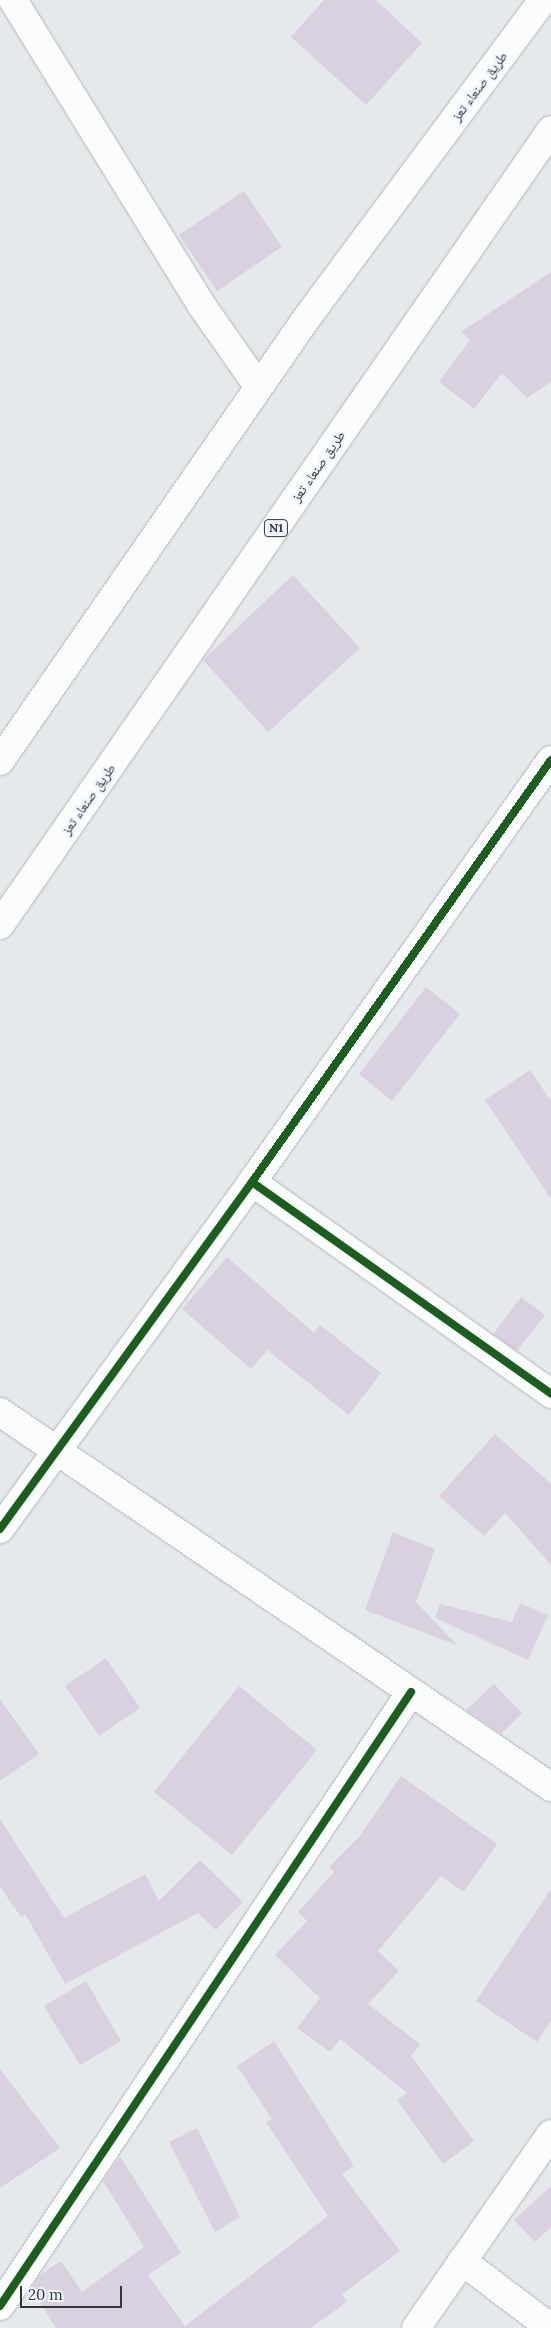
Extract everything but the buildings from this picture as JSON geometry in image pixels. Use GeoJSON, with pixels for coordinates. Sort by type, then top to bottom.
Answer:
{"type":"FeatureCollection","features":[{"type":"Feature","properties":{"kind":"main road","name":"طريق صنعاء تعز"},"geometry":{"type":"LineString","coordinates":[[0,761],[258,386],[543,0]]}},
{"type":"Feature","properties":{"kind":"main road"},"geometry":{"type":"LineString","coordinates":[[10,9],[202,306],[258,386]]}},
{"type":"Feature","properties":{"kind":"main road","name":"طريق صنعاء تعز"},"geometry":{"type":"LineString","coordinates":[[0,925],[551,130]]}},
{"type":"Feature","properties":{"kind":"main road"},"geometry":{"type":"LineString","coordinates":[[0,1529],[252,1182],[551,760]]}},
{"type":"Feature","properties":{"kind":"main road"},"geometry":{"type":"LineString","coordinates":[[252,1182],[547,1382]]}},
{"type":"Feature","properties":{"kind":"main road"},"geometry":{"type":"LineString","coordinates":[[0,1412],[551,1787]]}},
{"type":"Feature","properties":{"kind":"main road"},"geometry":{"type":"LineString","coordinates":[[0,2306],[411,1692]]}},
{"type":"Feature","properties":{"kind":"main road"},"geometry":{"type":"LineString","coordinates":[[416,2328],[551,2134]]}},
{"type":"Feature","properties":{"kind":"main road"},"geometry":{"type":"LineString","coordinates":[[462,2261],[551,2328]]}},
{"type":"Feature","properties":{"kind":"cycle path"},"geometry":{"type":"LineString","coordinates":[[252,1182],[551,760]]}},
{"type":"Feature","properties":{"kind":"cycle path"},"geometry":{"type":"LineString","coordinates":[[0,1529],[252,1182],[551,1394]]}},
{"type":"Feature","properties":{"kind":"cycle path"},"geometry":{"type":"LineString","coordinates":[[0,2306],[411,1692]]}}]}
